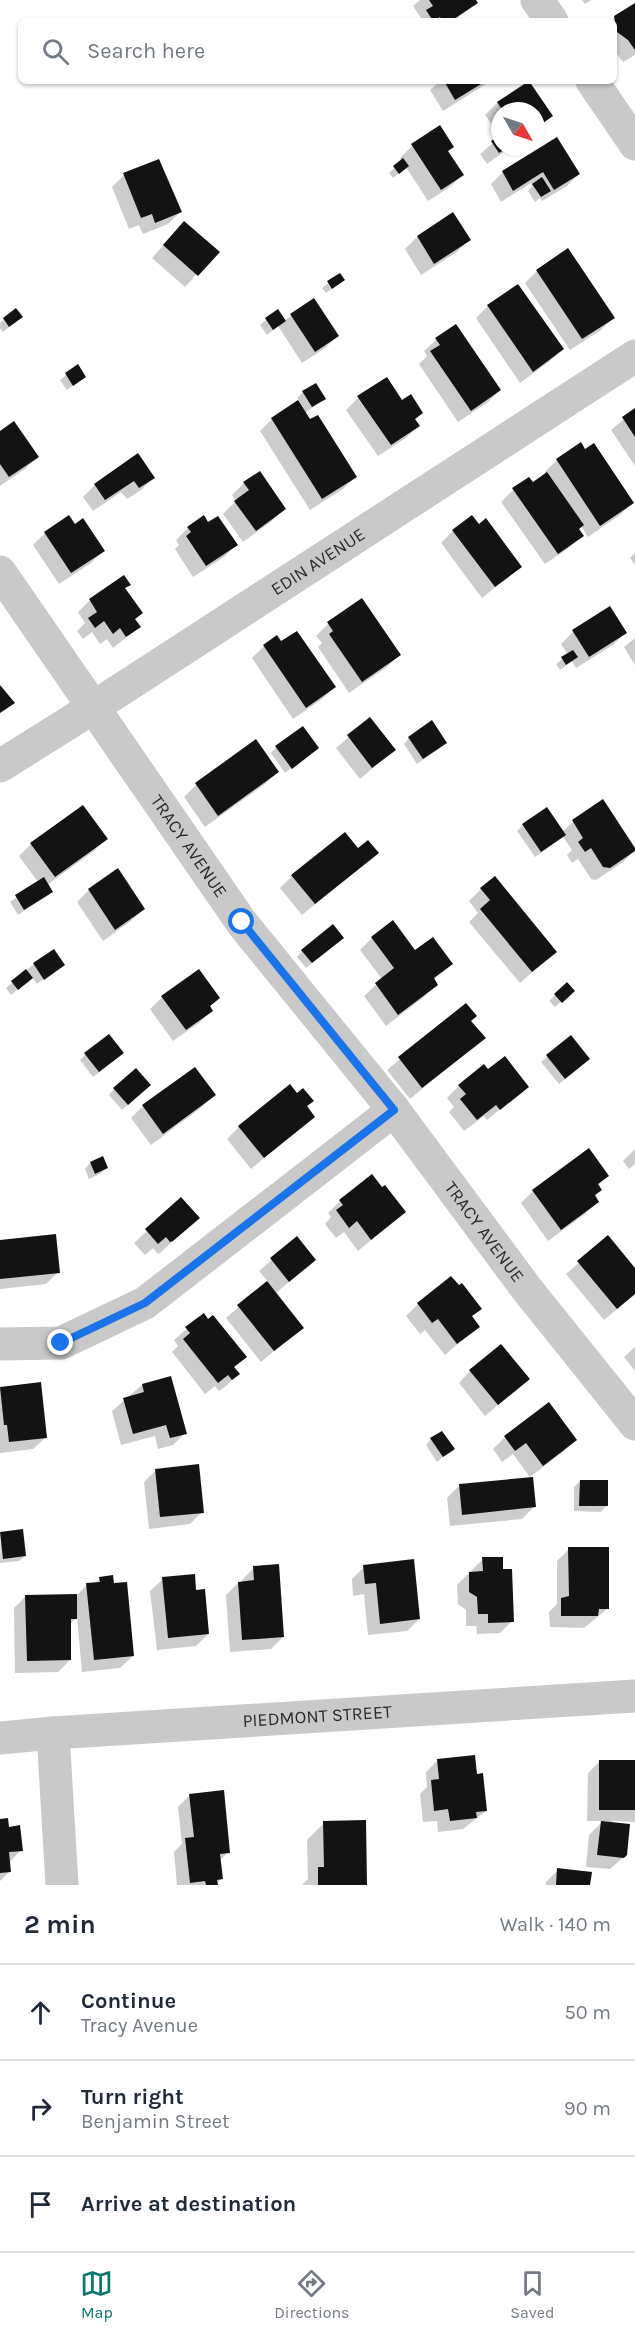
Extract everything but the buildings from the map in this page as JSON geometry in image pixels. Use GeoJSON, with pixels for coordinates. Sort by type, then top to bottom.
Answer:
{"type":"FeatureCollection","features":[{"type":"Feature","properties":{"kind":"street"},"geometry":{"type":"LineString","coordinates":[[537,0],[550,18]]}},
{"type":"Feature","properties":{"kind":"street"},"geometry":{"type":"LineString","coordinates":[[594,84],[635,144]]}},
{"type":"Feature","properties":{"kind":"street","name":"EDIN AVENUE"},"geometry":{"type":"LineString","coordinates":[[0,766],[635,357]]}},
{"type":"Feature","properties":{"kind":"street","name":"TRACY AVENUE"},"geometry":{"type":"LineString","coordinates":[[0,572],[242,922],[394,1110],[526,1288],[635,1424]]}},
{"type":"Feature","properties":{"kind":"street"},"geometry":{"type":"LineString","coordinates":[[0,1344],[61,1343],[145,1303],[394,1110]]}},
{"type":"Feature","properties":{"kind":"street","name":"PIEDMONT STREET"},"geometry":{"type":"LineString","coordinates":[[0,1738],[635,1696]]}},
{"type":"Feature","properties":{"kind":"street"},"geometry":{"type":"LineString","coordinates":[[53,1733],[62,1885]]}},
{"type":"Feature","properties":{"kind":"route"},"geometry":{"type":"LineString","coordinates":[[61,1343],[145,1303],[394,1110],[242,922]]}}]}
